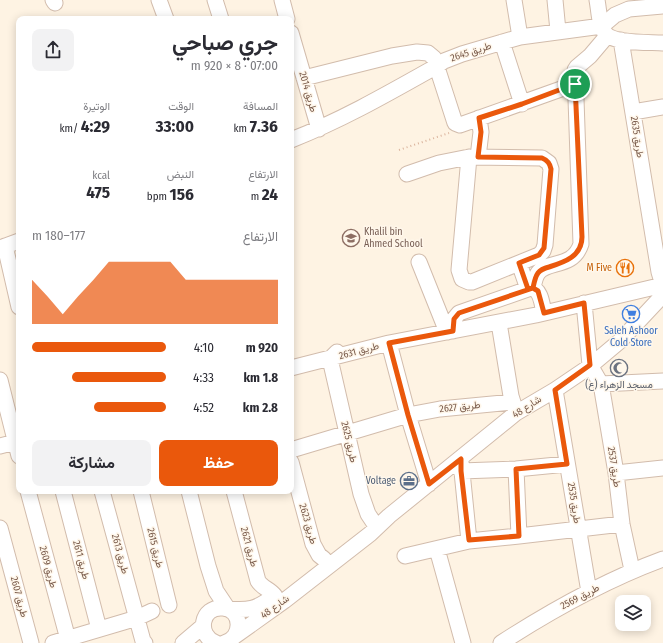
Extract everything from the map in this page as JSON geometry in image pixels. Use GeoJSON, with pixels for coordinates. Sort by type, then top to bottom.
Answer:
{"type":"FeatureCollection","features":[{"type":"Feature","properties":{"kind":"street"},"geometry":{"type":"LineString","coordinates":[[145,0],[162,9]]}},
{"type":"Feature","properties":{"kind":"street"},"geometry":{"type":"LineString","coordinates":[[215,0],[220,16]]}},
{"type":"Feature","properties":{"kind":"street"},"geometry":{"type":"LineString","coordinates":[[282,0],[286,16]]}},
{"type":"Feature","properties":{"kind":"street"},"geometry":{"type":"LineString","coordinates":[[514,0],[520,37]]}},
{"type":"Feature","properties":{"kind":"street"},"geometry":{"type":"LineString","coordinates":[[555,0],[558,31]]}},
{"type":"Feature","properties":{"kind":"street","name":"طريق 2635"},"geometry":{"type":"LineString","coordinates":[[597,0],[610,34],[633,112],[659,272],[663,285]]}},
{"type":"Feature","properties":{"kind":"street","name":"طريق 2645"},"geometry":{"type":"LineString","coordinates":[[610,34],[622,12],[636,4],[663,6]]}},
{"type":"Feature","properties":{"kind":"street","name":"طريق 2645"},"geometry":{"type":"LineString","coordinates":[[294,139],[319,129],[358,110],[444,61],[462,54],[520,37],[558,31],[610,34],[663,43]]}},
{"type":"Feature","properties":{"kind":"street"},"geometry":{"type":"LineString","coordinates":[[445,332],[459,313],[531,288],[540,271],[567,261],[578,250],[581,244],[575,70],[610,34]]}},
{"type":"Feature","properties":{"kind":"street"},"geometry":{"type":"LineString","coordinates":[[502,42],[522,104]]}},
{"type":"Feature","properties":{"kind":"street","name":"طريق 2014"},"geometry":{"type":"LineString","coordinates":[[294,43],[319,129]]}},
{"type":"Feature","properties":{"kind":"street"},"geometry":{"type":"LineString","coordinates":[[304,78],[392,56],[421,51],[431,55],[437,66],[454,120],[460,125],[575,84]]}},
{"type":"Feature","properties":{"kind":"street"},"geometry":{"type":"LineString","coordinates":[[633,112],[663,107]]}},
{"type":"Feature","properties":{"kind":"street"},"geometry":{"type":"LineString","coordinates":[[407,174],[438,162],[473,157],[542,158],[547,161],[550,166],[544,248],[539,255],[472,282],[465,281],[460,277],[458,270],[473,157],[481,132],[479,118]]}},
{"type":"Feature","properties":{"kind":"street"},"geometry":{"type":"LineString","coordinates":[[16,242],[2,247],[16,296]]}},
{"type":"Feature","properties":{"kind":"street"},"geometry":{"type":"LineString","coordinates":[[419,262],[445,332]]}},
{"type":"Feature","properties":{"kind":"street"},"geometry":{"type":"LineString","coordinates":[[519,263],[531,288],[538,291],[544,313]]}},
{"type":"Feature","properties":{"kind":"street","name":"طريق 2631"},"geometry":{"type":"LineString","coordinates":[[294,367],[389,343],[544,313],[663,285]]}},
{"type":"Feature","properties":{"kind":"street","name":"شارع 48"},"geometry":{"type":"LineString","coordinates":[[226,641],[284,601],[370,534],[389,516],[429,484],[461,465],[514,407],[555,390],[590,365],[620,341],[663,295]]}},
{"type":"Feature","properties":{"kind":"street"},"geometry":{"type":"LineString","coordinates":[[584,303],[590,365]]}},
{"type":"Feature","properties":{"kind":"street"},"geometry":{"type":"LineString","coordinates":[[499,322],[514,407]]}},
{"type":"Feature","properties":{"kind":"street"},"geometry":{"type":"LineString","coordinates":[[330,358],[338,351],[349,345],[402,330],[445,332]]}},
{"type":"Feature","properties":{"kind":"street"},"geometry":{"type":"LineString","coordinates":[[389,343],[408,415],[429,484]]}},
{"type":"Feature","properties":{"kind":"street","name":"طريق 2625"},"geometry":{"type":"LineString","coordinates":[[330,358],[361,494],[364,504],[374,523]]}},
{"type":"Feature","properties":{"kind":"street","name":"طريق 2537"},"geometry":{"type":"LineString","coordinates":[[590,365],[601,384],[616,473],[622,524],[632,570]]}},
{"type":"Feature","properties":{"kind":"street"},"geometry":{"type":"LineString","coordinates":[[0,380],[16,440]]}},
{"type":"Feature","properties":{"kind":"street"},"geometry":{"type":"LineString","coordinates":[[601,384],[663,381]]}},
{"type":"Feature","properties":{"kind":"street","name":"طريق 2535"},"geometry":{"type":"LineString","coordinates":[[555,390],[589,592]]}},
{"type":"Feature","properties":{"kind":"street","name":"طريق 2627"},"geometry":{"type":"LineString","coordinates":[[294,449],[408,415],[440,409],[514,407]]}},
{"type":"Feature","properties":{"kind":"street"},"geometry":{"type":"LineString","coordinates":[[0,446],[16,447]]}},
{"type":"Feature","properties":{"kind":"street"},"geometry":{"type":"LineString","coordinates":[[469,540],[461,465],[516,469],[567,464]]}},
{"type":"Feature","properties":{"kind":"street"},"geometry":{"type":"LineString","coordinates":[[616,473],[663,468]]}},
{"type":"Feature","properties":{"kind":"street"},"geometry":{"type":"LineString","coordinates":[[516,469],[519,536]]}},
{"type":"Feature","properties":{"kind":"street","name":"طريق 2623"},"geometry":{"type":"LineString","coordinates":[[294,473],[313,544],[319,555],[324,559]]}},
{"type":"Feature","properties":{"kind":"street","name":"طريق 2609"},"geometry":{"type":"LineString","coordinates":[[29,494],[63,642]]}},
{"type":"Feature","properties":{"kind":"street","name":"طريق 2611"},"geometry":{"type":"LineString","coordinates":[[64,494],[99,629]]}},
{"type":"Feature","properties":{"kind":"street","name":"طريق 2613"},"geometry":{"type":"LineString","coordinates":[[103,494],[137,618],[141,642]]}},
{"type":"Feature","properties":{"kind":"street","name":"طريق 2615"},"geometry":{"type":"LineString","coordinates":[[142,494],[168,605]]}},
{"type":"Feature","properties":{"kind":"street"},"geometry":{"type":"LineString","coordinates":[[190,494],[216,591],[238,621],[238,626],[226,641],[211,641],[207,637],[203,623],[207,601],[208,566]]}},
{"type":"Feature","properties":{"kind":"street","name":"طريق 2621"},"geometry":{"type":"LineString","coordinates":[[235,494],[258,581],[264,588],[271,591],[275,596]]}},
{"type":"Feature","properties":{"kind":"street","name":"شارع 48"},"geometry":{"type":"LineString","coordinates":[[228,609],[254,609],[275,596],[358,533],[389,516]]}},
{"type":"Feature","properties":{"kind":"street"},"geometry":{"type":"LineString","coordinates":[[405,556],[469,540],[578,530],[622,524]]}},
{"type":"Feature","properties":{"kind":"street","name":"طريق 2607"},"geometry":{"type":"LineString","coordinates":[[0,528],[31,643]]}},
{"type":"Feature","properties":{"kind":"street"},"geometry":{"type":"LineString","coordinates":[[437,549],[463,643]]}},
{"type":"Feature","properties":{"kind":"street","name":"طريق 2569"},"geometry":{"type":"LineString","coordinates":[[501,643],[533,622],[589,592],[632,570],[663,559]]}},
{"type":"Feature","properties":{"kind":"street"},"geometry":{"type":"LineString","coordinates":[[183,643],[203,623],[211,610],[216,608],[228,609]]}},
{"type":"Feature","properties":{"kind":"street"},"geometry":{"type":"LineString","coordinates":[[63,642],[99,629],[137,618],[152,611]]}},
{"type":"Feature","properties":{"kind":"path"},"geometry":{"type":"LineString","coordinates":[[399,150],[448,133],[460,125]]}},
{"type":"Feature","properties":{"kind":"place","name":"Khalil bin Ahmed School"},"geometry":{"type":"Point","coordinates":[351,238]}},
{"type":"Feature","properties":{"kind":"place","name":"M Five"},"geometry":{"type":"Point","coordinates":[625,268]}},
{"type":"Feature","properties":{"kind":"place","name":"Saleh Ashoor Cold Store"},"geometry":{"type":"Point","coordinates":[631,314]}},
{"type":"Feature","properties":{"kind":"place","name":"مسجد الزهراء (ع)"},"geometry":{"type":"Point","coordinates":[619,368]}},
{"type":"Feature","properties":{"kind":"place","name":"Voltage"},"geometry":{"type":"Point","coordinates":[409,481]}},
{"type":"Feature","properties":{"kind":"route"},"geometry":{"type":"LineString","coordinates":[[575,84],[479,118],[481,132],[478,157],[542,158],[549,163],[551,169],[544,248],[539,255],[519,263],[528,289],[533,288],[538,291],[544,313],[584,303],[590,365],[555,390],[567,464],[516,469],[519,536],[469,540],[461,459],[429,484],[424,472],[389,343],[453,331],[454,319],[459,313],[533,288],[536,276],[542,269],[567,261],[578,250],[582,237],[575,84]]}}]}
